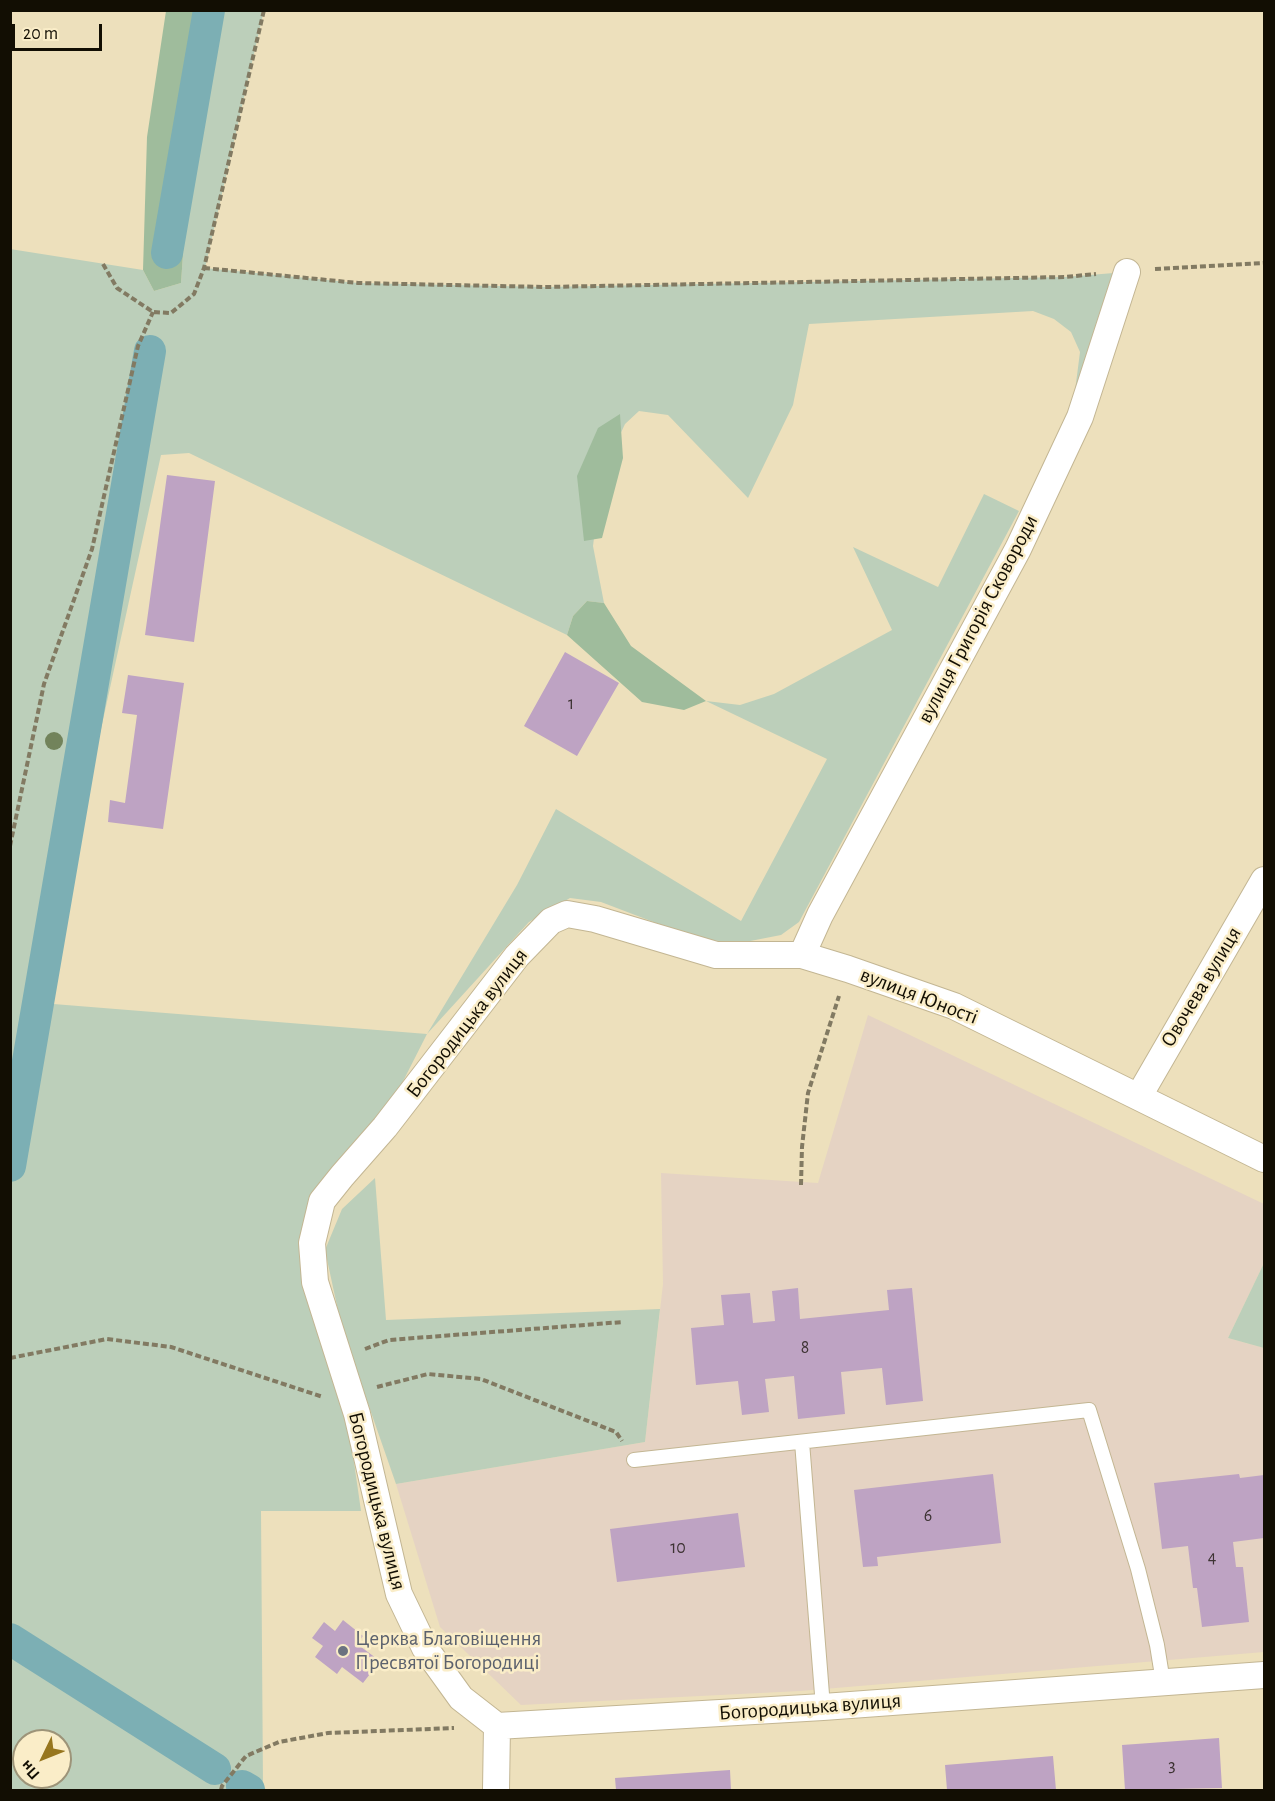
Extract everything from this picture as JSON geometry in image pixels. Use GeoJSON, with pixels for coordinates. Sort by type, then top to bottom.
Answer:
{"type":"FeatureCollection","features":[{"type":"Feature","properties":{"kind":"street","name":"вулиця Григорія Сковороди"},"geometry":{"type":"LineString","coordinates":[[802,955],[820,915],[1018,549],[1080,417],[1127,272]]}},
{"type":"Feature","properties":{"kind":"street","name":"Овочева вулиця"},"geometry":{"type":"LineString","coordinates":[[1139,1095],[1264,880]]}},
{"type":"Feature","properties":{"kind":"street","name":"вулиця Юності"},"geometry":{"type":"LineString","coordinates":[[551,921],[567,914],[595,919],[716,956],[802,955],[848,969],[954,1006],[1139,1095],[1264,1159]]}},
{"type":"Feature","properties":{"kind":"street","name":"Богородицька вулиця"},"geometry":{"type":"LineString","coordinates":[[551,921],[489,991],[385,1127],[322,1201],[312,1243],[315,1282],[353,1400],[399,1594],[425,1648],[461,1698],[497,1726],[823,1707],[1264,1675]]}},
{"type":"Feature","properties":{"kind":"street"},"geometry":{"type":"LineString","coordinates":[[496,1791],[497,1726]]}},
{"type":"Feature","properties":{"kind":"lane"},"geometry":{"type":"LineString","coordinates":[[634,1460],[1089,1410],[1138,1569],[1157,1645],[1162,1682]]}},
{"type":"Feature","properties":{"kind":"lane"},"geometry":{"type":"LineString","coordinates":[[802,1442],[823,1707]]}},
{"type":"Feature","properties":{"kind":"path"},"geometry":{"type":"LineString","coordinates":[[104,264],[117,288],[153,312],[171,313],[194,294],[204,268],[264,10]]}},
{"type":"Feature","properties":{"kind":"path"},"geometry":{"type":"LineString","coordinates":[[204,268],[358,283],[545,286],[1065,277],[1264,263]]}},
{"type":"Feature","properties":{"kind":"path"},"geometry":{"type":"LineString","coordinates":[[10,846],[44,684],[92,549],[138,346],[153,312]]}},
{"type":"Feature","properties":{"kind":"path"},"geometry":{"type":"LineString","coordinates":[[801,1185],[802,1147],[808,1093],[848,969]]}},
{"type":"Feature","properties":{"kind":"path"},"geometry":{"type":"LineString","coordinates":[[339,1358],[389,1340],[623,1322]]}},
{"type":"Feature","properties":{"kind":"path"},"geometry":{"type":"LineString","coordinates":[[10,1358],[107,1339],[171,1347],[353,1400],[428,1374],[481,1379],[616,1432],[634,1460]]}},
{"type":"Feature","properties":{"kind":"path"},"geometry":{"type":"LineString","coordinates":[[221,1791],[222,1786],[246,1756],[279,1742],[328,1733],[497,1726]]}},
{"type":"Feature","properties":{"kind":"shaded area"},"geometry":{"type":"Polygon","coordinates":[[[868,1015],[1264,1204],[1264,1263],[1228,1338],[1264,1348],[1264,1652],[800,1691],[521,1705],[440,1627],[396,1484],[645,1442],[663,1284],[661,1173],[818,1183],[868,1015]]]}},
{"type":"Feature","properties":{"kind":"green space"},"geometry":{"type":"Polygon","coordinates":[[[264,10],[205,268],[358,283],[545,287],[1065,277],[1114,273],[1075,391],[1080,352],[1071,332],[1054,319],[1033,311],[809,324],[793,405],[748,498],[668,415],[639,411],[625,424],[602,473],[593,546],[604,603],[587,601],[573,616],[567,635],[189,453],[161,455],[41,1003],[427,1034],[391,1105],[316,1197],[361,1511],[261,1511],[263,1787],[267,1790],[11,1790],[10,249],[143,270],[154,291],[181,283],[187,196],[221,11],[264,10]]]}},
{"type":"Feature","properties":{"kind":"green space"},"geometry":{"type":"Polygon","coordinates":[[[166,11],[221,11],[187,196],[181,283],[154,291],[143,270],[147,137],[166,11]]]}},
{"type":"Feature","properties":{"kind":"green space"},"geometry":{"type":"Polygon","coordinates":[[[620,414],[623,458],[602,538],[584,541],[577,476],[598,428],[620,414]]]}},
{"type":"Feature","properties":{"kind":"green space"},"geometry":{"type":"Polygon","coordinates":[[[984,494],[1019,511],[799,922],[781,935],[740,943],[698,939],[601,902],[570,898],[529,922],[427,1034],[517,885],[556,809],[741,921],[827,759],[706,701],[740,705],[774,694],[892,630],[853,547],[938,587],[984,494]]]}},
{"type":"Feature","properties":{"kind":"green space"},"geometry":{"type":"Polygon","coordinates":[[[587,601],[604,603],[631,646],[706,701],[684,710],[642,702],[567,635],[573,616],[587,601]]]}},
{"type":"Feature","properties":{"kind":"green space"},"geometry":{"type":"Polygon","coordinates":[[[375,1178],[386,1320],[660,1309],[645,1442],[396,1484],[342,1329],[325,1250],[342,1209],[375,1178]]]}},
{"type":"Feature","properties":{"kind":"green space"},"geometry":{"type":"Polygon","coordinates":[[[1264,1263],[1264,1348],[1228,1338],[1264,1263]]]}},
{"type":"Feature","properties":{"kind":"building"},"geometry":{"type":"Polygon","coordinates":[[[167,475],[215,481],[194,642],[145,635],[167,475]]]}},
{"type":"Feature","properties":{"kind":"building"},"geometry":{"type":"Polygon","coordinates":[[[565,652],[619,683],[577,756],[524,726],[565,652]]]}},
{"type":"Feature","properties":{"kind":"building"},"geometry":{"type":"Polygon","coordinates":[[[128,675],[184,683],[163,829],[108,822],[110,800],[125,803],[137,715],[122,713],[128,675]]]}},
{"type":"Feature","properties":{"kind":"building"},"geometry":{"type":"Polygon","coordinates":[[[798,1288],[800,1319],[889,1310],[887,1290],[912,1288],[923,1401],[886,1405],[882,1368],[841,1372],[845,1414],[798,1419],[794,1376],[765,1379],[769,1412],[742,1415],[738,1381],[696,1385],[691,1328],[724,1325],[721,1295],[750,1293],[753,1323],[775,1321],[772,1291],[798,1288]]]}},
{"type":"Feature","properties":{"kind":"building"},"geometry":{"type":"Polygon","coordinates":[[[993,1474],[1001,1543],[877,1557],[878,1566],[863,1567],[854,1490],[993,1474]]]}},
{"type":"Feature","properties":{"kind":"building"},"geometry":{"type":"Polygon","coordinates":[[[1239,1474],[1240,1478],[1264,1475],[1264,1538],[1233,1542],[1236,1567],[1243,1567],[1249,1622],[1202,1627],[1197,1588],[1193,1588],[1188,1546],[1162,1549],[1154,1483],[1239,1474]]]}},
{"type":"Feature","properties":{"kind":"building"},"geometry":{"type":"Polygon","coordinates":[[[738,1513],[745,1567],[617,1582],[610,1529],[738,1513]]]}},
{"type":"Feature","properties":{"kind":"building","name":"Церква Благовіщення Пресвятої Богородиці"},"geometry":{"type":"Polygon","coordinates":[[[343,1620],[363,1636],[357,1644],[380,1661],[363,1683],[342,1667],[337,1674],[315,1657],[323,1646],[312,1638],[324,1622],[335,1631],[343,1620]]]}},
{"type":"Feature","properties":{"kind":"building"},"geometry":{"type":"Polygon","coordinates":[[[1219,1738],[1222,1788],[1125,1790],[1122,1745],[1219,1738]]]}},
{"type":"Feature","properties":{"kind":"building"},"geometry":{"type":"Polygon","coordinates":[[[1053,1756],[1056,1790],[947,1790],[945,1765],[1053,1756]]]}},
{"type":"Feature","properties":{"kind":"building"},"geometry":{"type":"Polygon","coordinates":[[[730,1770],[731,1790],[616,1790],[615,1778],[730,1770]]]}},
{"type":"Feature","properties":{"kind":"waterway"},"geometry":{"type":"LineString","coordinates":[[167,253],[209,10]]}},
{"type":"Feature","properties":{"kind":"waterway"},"geometry":{"type":"LineString","coordinates":[[10,1166],[150,351]]}},
{"type":"Feature","properties":{"kind":"waterway"},"geometry":{"type":"LineString","coordinates":[[10,1639],[215,1769]]}},
{"type":"Feature","properties":{"kind":"waterway"},"geometry":{"type":"LineString","coordinates":[[242,1786],[249,1790]]}},
{"type":"Feature","properties":{"kind":"place","name":"Церква Благовіщення Пресвятої Богородиці"},"geometry":{"type":"Point","coordinates":[343,1651]}}]}
